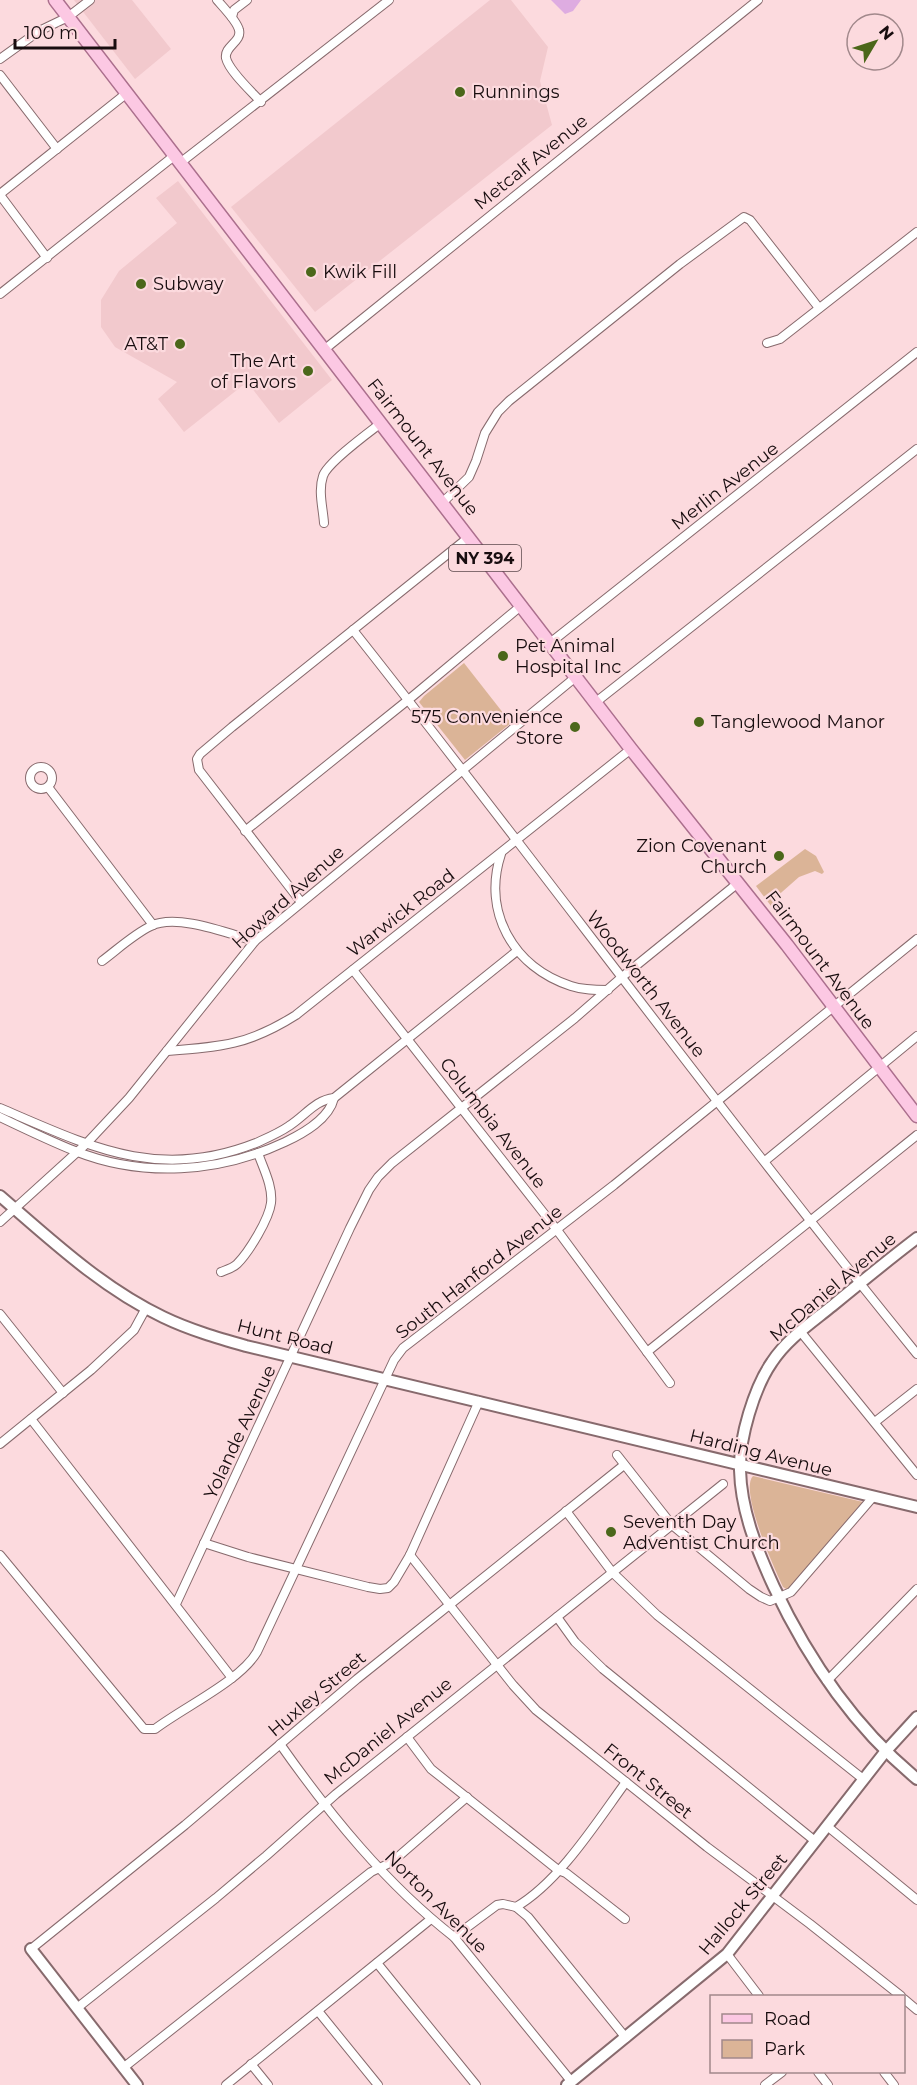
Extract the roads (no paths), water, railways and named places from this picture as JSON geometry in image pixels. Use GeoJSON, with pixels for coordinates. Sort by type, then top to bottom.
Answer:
{"type":"FeatureCollection","features":[{"type":"Feature","properties":{"kind":"main road","name":"Fairmount Avenue"},"geometry":{"type":"LineString","coordinates":[[55,0],[631,749],[834,1006],[917,1116]]}},
{"type":"Feature","properties":{"kind":"street"},"geometry":{"type":"LineString","coordinates":[[0,59],[39,31],[68,17],[90,0]]}},
{"type":"Feature","properties":{"kind":"street"},"geometry":{"type":"LineString","coordinates":[[217,0],[232,15],[239,30],[238,38],[228,49],[227,61],[261,102]]}},
{"type":"Feature","properties":{"kind":"street"},"geometry":{"type":"LineString","coordinates":[[232,15],[247,0]]}},
{"type":"Feature","properties":{"kind":"street"},"geometry":{"type":"LineString","coordinates":[[0,294],[177,159],[261,102],[389,0]]}},
{"type":"Feature","properties":{"kind":"street","name":"Metcalf Avenue"},"geometry":{"type":"LineString","coordinates":[[325,349],[758,0]]}},
{"type":"Feature","properties":{"kind":"street"},"geometry":{"type":"LineString","coordinates":[[0,75],[57,149]]}},
{"type":"Feature","properties":{"kind":"street"},"geometry":{"type":"LineString","coordinates":[[47,258],[0,195],[127,93]]}},
{"type":"Feature","properties":{"kind":"street"},"geometry":{"type":"LineString","coordinates":[[442,503],[468,477],[485,433],[498,412],[578,344],[680,264],[744,218],[750,220],[819,308]]}},
{"type":"Feature","properties":{"kind":"street"},"geometry":{"type":"LineString","coordinates":[[767,343],[780,339],[917,232]]}},
{"type":"Feature","properties":{"kind":"street","name":"Merlin Avenue"},"geometry":{"type":"LineString","coordinates":[[550,643],[917,352]]}},
{"type":"Feature","properties":{"kind":"street"},"geometry":{"type":"LineString","coordinates":[[324,523],[321,492],[323,474],[331,464],[381,423]]}},
{"type":"Feature","properties":{"kind":"street"},"geometry":{"type":"LineString","coordinates":[[596,702],[917,449]]}},
{"type":"Feature","properties":{"kind":"street"},"geometry":{"type":"LineString","coordinates":[[301,902],[199,770],[197,762],[200,754],[469,537]]}},
{"type":"Feature","properties":{"kind":"street"},"geometry":{"type":"LineString","coordinates":[[245,831],[522,605]]}},
{"type":"Feature","properties":{"kind":"street","name":"Woodworth Avenue"},"geometry":{"type":"LineString","coordinates":[[353,630],[810,1221],[917,1354]]}},
{"type":"Feature","properties":{"kind":"street","name":"Howard Avenue"},"geometry":{"type":"LineString","coordinates":[[0,1222],[86,1144],[129,1098],[255,942],[577,676]]}},
{"type":"Feature","properties":{"kind":"street","name":"Warwick Road"},"geometry":{"type":"LineString","coordinates":[[167,1051],[230,1044],[273,1030],[296,1015],[631,749]]}},
{"type":"Feature","properties":{"kind":"street"},"geometry":{"type":"LineString","coordinates":[[48,787],[153,925]]}},
{"type":"Feature","properties":{"kind":"street"},"geometry":{"type":"LineString","coordinates":[[501,854],[495,877],[498,909],[504,930],[517,951],[548,976],[572,986],[608,990]]}},
{"type":"Feature","properties":{"kind":"street","name":"Yolande Avenue"},"geometry":{"type":"LineString","coordinates":[[176,1604],[350,1228],[378,1177],[392,1163],[463,1108],[738,883]]}},
{"type":"Feature","properties":{"kind":"street"},"geometry":{"type":"LineString","coordinates":[[102,961],[153,925],[167,922],[194,925],[255,942]]}},
{"type":"Feature","properties":{"kind":"street","name":"South Hanford Avenue"},"geometry":{"type":"LineString","coordinates":[[0,1555],[144,1729],[154,1729],[232,1678],[251,1663],[257,1652],[394,1360],[403,1348],[557,1230],[917,939]]}},
{"type":"Feature","properties":{"kind":"street"},"geometry":{"type":"LineString","coordinates":[[0,1108],[86,1144],[146,1159],[179,1160],[204,1157],[255,1144],[288,1127],[322,1100],[334,1098],[517,951]]}},
{"type":"Feature","properties":{"kind":"street","name":"Columbia Avenue"},"geometry":{"type":"LineString","coordinates":[[353,970],[557,1230],[670,1383]]}},
{"type":"Feature","properties":{"kind":"street"},"geometry":{"type":"LineString","coordinates":[[765,1161],[917,1036]]}},
{"type":"Feature","properties":{"kind":"street"},"geometry":{"type":"LineString","coordinates":[[0,1118],[77,1152],[135,1166],[171,1169],[219,1164],[258,1153],[289,1140],[331,1110],[334,1098]]}},
{"type":"Feature","properties":{"kind":"street"},"geometry":{"type":"LineString","coordinates":[[647,1352],[917,1135]]}},
{"type":"Feature","properties":{"kind":"street"},"geometry":{"type":"LineString","coordinates":[[220,1272],[237,1264],[258,1234],[268,1214],[271,1202],[270,1191],[258,1153]]}},
{"type":"Feature","properties":{"kind":"street","name":"Hunt Road"},"geometry":{"type":"LineString","coordinates":[[0,1196],[94,1274],[146,1308],[194,1330],[598,1431]]}},
{"type":"Feature","properties":{"kind":"street","name":"McDaniel Avenue"},"geometry":{"type":"LineString","coordinates":[[917,1238],[800,1331],[773,1360],[761,1380],[746,1429],[740,1465],[741,1488],[747,1515],[762,1560],[801,1640],[841,1701],[885,1752],[917,1779]]}},
{"type":"Feature","properties":{"kind":"street"},"geometry":{"type":"LineString","coordinates":[[1,1440],[63,1393],[134,1330],[146,1308]]}},
{"type":"Feature","properties":{"kind":"street"},"geometry":{"type":"LineString","coordinates":[[0,1314],[63,1393]]}},
{"type":"Feature","properties":{"kind":"street"},"geometry":{"type":"LineString","coordinates":[[800,1331],[917,1475]]}},
{"type":"Feature","properties":{"kind":"street"},"geometry":{"type":"LineString","coordinates":[[875,1422],[917,1389]]}},
{"type":"Feature","properties":{"kind":"street"},"geometry":{"type":"LineString","coordinates":[[204,1543],[248,1557],[381,1590],[388,1588],[410,1555],[479,1401]]}},
{"type":"Feature","properties":{"kind":"street"},"geometry":{"type":"LineString","coordinates":[[31,1419],[232,1678]]}},
{"type":"Feature","properties":{"kind":"street","name":"Harding Avenue"},"geometry":{"type":"LineString","coordinates":[[598,1431],[917,1507]]}},
{"type":"Feature","properties":{"kind":"street"},"geometry":{"type":"LineString","coordinates":[[617,1455],[672,1525],[761,1597],[770,1601],[791,1592],[873,1497]]}},
{"type":"Feature","properties":{"kind":"street","name":"Huxley Street"},"geometry":{"type":"LineString","coordinates":[[31,1949],[185,1825],[449,1604],[624,1464]]}},
{"type":"Feature","properties":{"kind":"street","name":"McDaniel Avenue"},"geometry":{"type":"LineString","coordinates":[[77,2008],[233,1884],[324,1804],[723,1484]]}},
{"type":"Feature","properties":{"kind":"street"},"geometry":{"type":"LineString","coordinates":[[566,1511],[612,1572],[657,1615],[863,1779]]}},
{"type":"Feature","properties":{"kind":"street","name":"Front Street"},"geometry":{"type":"LineString","coordinates":[[410,1555],[536,1710],[772,1896],[810,1923],[896,1995]]}},
{"type":"Feature","properties":{"kind":"street"},"geometry":{"type":"LineString","coordinates":[[827,1681],[917,1589]]}},
{"type":"Feature","properties":{"kind":"street"},"geometry":{"type":"LineString","coordinates":[[557,1617],[575,1642],[595,1662],[815,1841]]}},
{"type":"Feature","properties":{"kind":"street","name":"Hallock Street"},"geometry":{"type":"LineString","coordinates":[[569,2083],[727,1954],[863,1779],[917,1717]]}},
{"type":"Feature","properties":{"kind":"street"},"geometry":{"type":"LineString","coordinates":[[407,1737],[431,1769],[558,1870],[566,1873],[625,1919]]}},
{"type":"Feature","properties":{"kind":"street","name":"Norton Avenue"},"geometry":{"type":"LineString","coordinates":[[280,1744],[324,1804],[379,1868],[431,1919],[454,1937],[569,2083]]}},
{"type":"Feature","properties":{"kind":"street"},"geometry":{"type":"LineString","coordinates":[[516,1907],[531,1898],[558,1870],[626,1782]]}},
{"type":"Feature","properties":{"kind":"street"},"geometry":{"type":"LineString","coordinates":[[123,2068],[371,1872],[392,1862],[467,1797]]}},
{"type":"Feature","properties":{"kind":"street"},"geometry":{"type":"LineString","coordinates":[[827,1826],[917,1900]]}},
{"type":"Feature","properties":{"kind":"street"},"geometry":{"type":"LineString","coordinates":[[454,1937],[497,1905],[516,1907],[528,1917],[626,2038]]}},
{"type":"Feature","properties":{"kind":"street"},"geometry":{"type":"LineString","coordinates":[[226,2085],[431,1919]]}},
{"type":"Feature","properties":{"kind":"street"},"geometry":{"type":"LineString","coordinates":[[31,1949],[137,2085]]}},
{"type":"Feature","properties":{"kind":"street"},"geometry":{"type":"LineString","coordinates":[[727,1954],[758,1995]]}},
{"type":"Feature","properties":{"kind":"street"},"geometry":{"type":"LineString","coordinates":[[377,1963],[476,2085]]}},
{"type":"Feature","properties":{"kind":"street"},"geometry":{"type":"LineString","coordinates":[[318,2011],[378,2085]]}},
{"type":"Feature","properties":{"kind":"street"},"geometry":{"type":"LineString","coordinates":[[251,2064],[268,2085]]}},
{"type":"Feature","properties":{"kind":"street"},"geometry":{"type":"LineString","coordinates":[[765,2085],[781,2073]]}},
{"type":"Feature","properties":{"kind":"street"},"geometry":{"type":"LineString","coordinates":[[821,2073],[828,2085]]}},
{"type":"Feature","properties":{"kind":"street"},"geometry":{"type":"LineString","coordinates":[[885,2073],[894,2085]]}},
{"type":"Feature","properties":{"kind":"place","name":"Runnings"},"geometry":{"type":"Point","coordinates":[460,92]}},
{"type":"Feature","properties":{"kind":"place","name":"Kwik Fill"},"geometry":{"type":"Point","coordinates":[311,272]}},
{"type":"Feature","properties":{"kind":"place","name":"Subway"},"geometry":{"type":"Point","coordinates":[141,284]}},
{"type":"Feature","properties":{"kind":"place","name":"AT&T"},"geometry":{"type":"Point","coordinates":[180,344]}},
{"type":"Feature","properties":{"kind":"place","name":"The Art of Flavors"},"geometry":{"type":"Point","coordinates":[308,371]}},
{"type":"Feature","properties":{"kind":"place","name":"Pet Animal Hospital Inc"},"geometry":{"type":"Point","coordinates":[503,656]}},
{"type":"Feature","properties":{"kind":"place","name":"Tanglewood Manor"},"geometry":{"type":"Point","coordinates":[699,722]}},
{"type":"Feature","properties":{"kind":"place","name":"575 Convenience Store"},"geometry":{"type":"Point","coordinates":[575,727]}},
{"type":"Feature","properties":{"kind":"place","name":"Zion Covenant Church"},"geometry":{"type":"Point","coordinates":[779,856]}},
{"type":"Feature","properties":{"kind":"place","name":"Seventh Day Adventist Church"},"geometry":{"type":"Point","coordinates":[611,1532]}}]}
